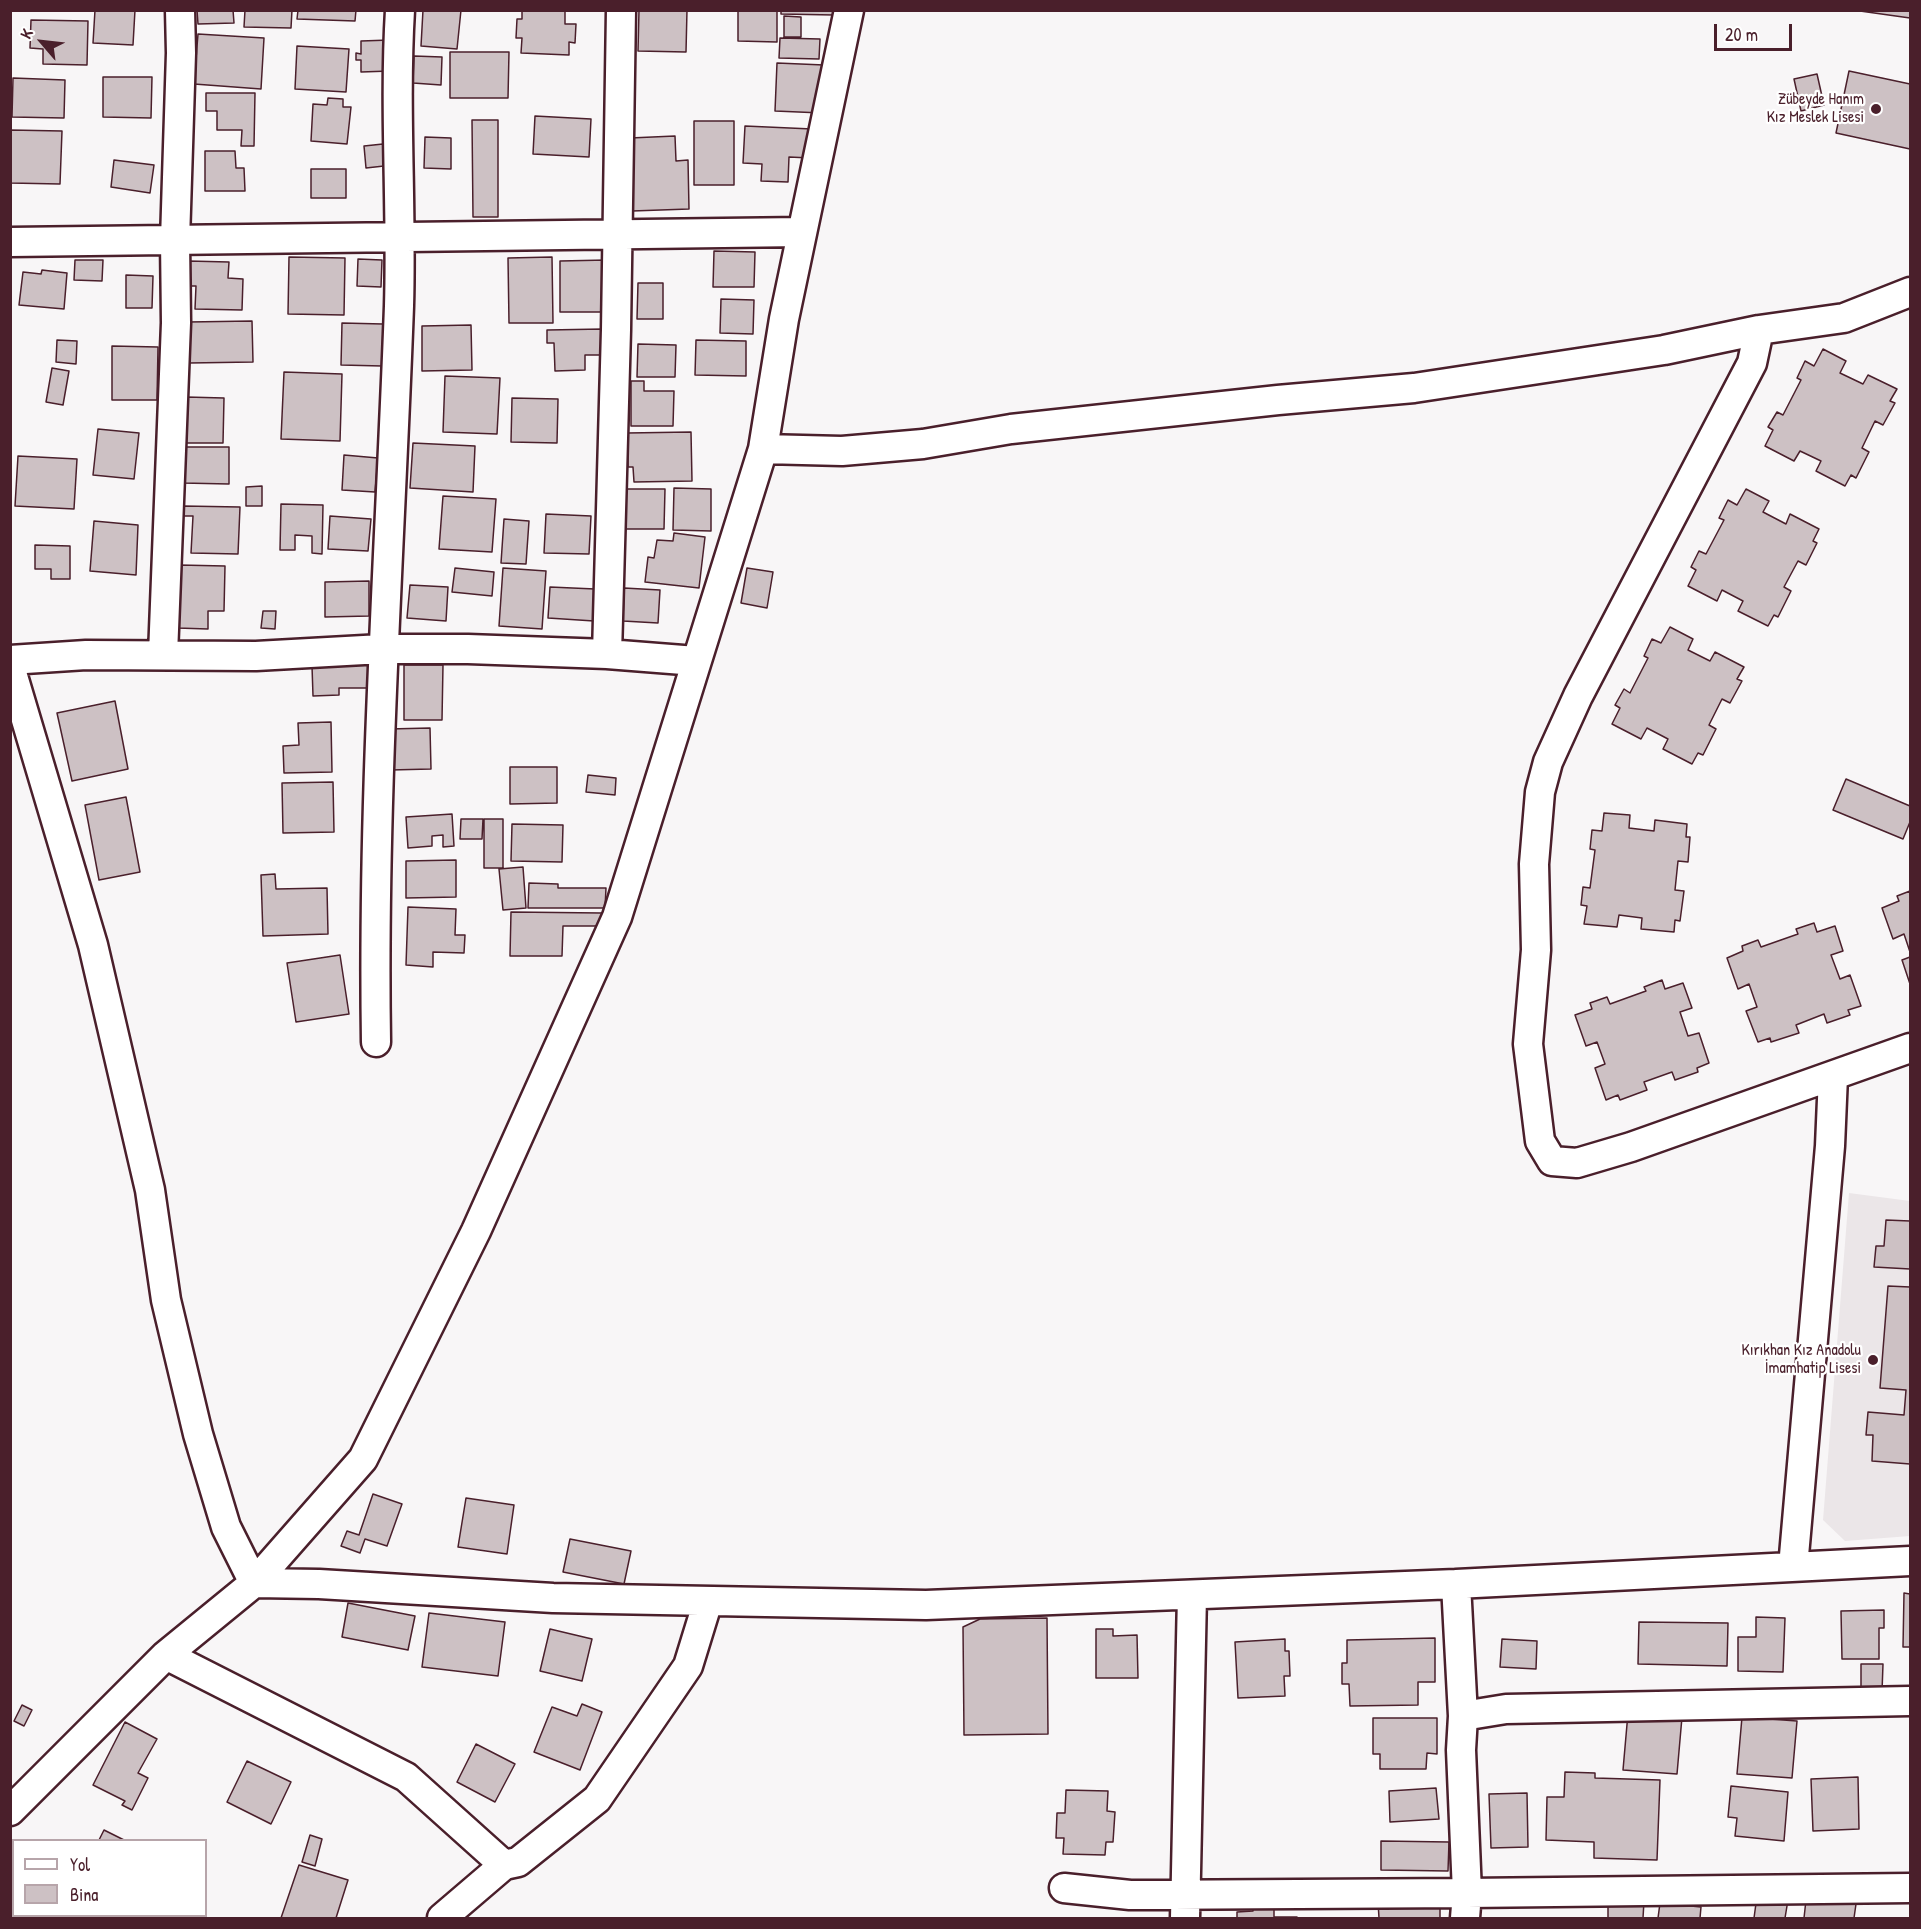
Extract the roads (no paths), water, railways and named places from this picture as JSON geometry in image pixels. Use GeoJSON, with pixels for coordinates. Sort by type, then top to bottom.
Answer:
{"type":"FeatureCollection","features":[{"type":"Feature","properties":{"kind":"street"},"geometry":{"type":"LineString","coordinates":[[164,655],[176,323],[175,240],[181,54],[180,10]]}},
{"type":"Feature","properties":{"kind":"street"},"geometry":{"type":"LineString","coordinates":[[376,1042],[375,960],[382,649],[401,237],[400,10]]}},
{"type":"Feature","properties":{"kind":"street"},"geometry":{"type":"LineString","coordinates":[[607,654],[621,10]]}},
{"type":"Feature","properties":{"kind":"street"},"geometry":{"type":"LineString","coordinates":[[10,1811],[166,1655],[254,1583],[363,1459],[476,1231],[617,917],[763,449],[784,319],[850,16]]}},
{"type":"Feature","properties":{"kind":"street"},"geometry":{"type":"LineString","coordinates":[[10,242],[802,232]]}},
{"type":"Feature","properties":{"kind":"street"},"geometry":{"type":"LineString","coordinates":[[763,449],[842,451],[923,444],[1011,429],[1278,400],[1414,388],[1664,350],[1759,330],[1844,318],[1911,292]]}},
{"type":"Feature","properties":{"kind":"street"},"geometry":{"type":"LineString","coordinates":[[1759,330],[1752,363],[1578,696],[1548,762],[1540,792],[1534,864],[1536,950],[1528,1044],[1540,1141],[1552,1161],[1577,1163],[1631,1148],[1911,1048]]}},
{"type":"Feature","properties":{"kind":"street"},"geometry":{"type":"LineString","coordinates":[[10,660],[86,655],[256,656],[382,649],[468,649],[607,654],[696,661]]}},
{"type":"Feature","properties":{"kind":"street"},"geometry":{"type":"LineString","coordinates":[[10,666],[93,945],[150,1190],[165,1300],[198,1434],[226,1527],[254,1583]]}},
{"type":"Feature","properties":{"kind":"street"},"geometry":{"type":"LineString","coordinates":[[1793,1567],[1829,1158],[1833,1076]]}},
{"type":"Feature","properties":{"kind":"street"},"geometry":{"type":"LineString","coordinates":[[254,1583],[319,1584],[553,1598],[926,1605],[1456,1584],[1911,1561]]}},
{"type":"Feature","properties":{"kind":"street"},"geometry":{"type":"LineString","coordinates":[[1456,1584],[1463,1716],[1461,1750],[1466,1906]]}},
{"type":"Feature","properties":{"kind":"street"},"geometry":{"type":"LineString","coordinates":[[1185,1907],[1192,1595]]}},
{"type":"Feature","properties":{"kind":"street"},"geometry":{"type":"LineString","coordinates":[[442,1918],[504,1865],[518,1862],[597,1799],[688,1666],[708,1601]]}},
{"type":"Feature","properties":{"kind":"street"},"geometry":{"type":"LineString","coordinates":[[166,1655],[406,1777],[504,1865]]}},
{"type":"Feature","properties":{"kind":"street"},"geometry":{"type":"LineString","coordinates":[[1463,1716],[1506,1709],[1911,1701]]}},
{"type":"Feature","properties":{"kind":"street"},"geometry":{"type":"LineString","coordinates":[[1064,1888],[1130,1895],[1185,1907],[1466,1906],[1911,1888]]}},
{"type":"Feature","properties":{"kind":"place","name":"Zübeyde Hanım Kız Meslek Lisesi"},"geometry":{"type":"Point","coordinates":[1876,109]}},
{"type":"Feature","properties":{"kind":"place","name":"Kırıkhan Kız Anadolu İmamhatip Lisesi"},"geometry":{"type":"Point","coordinates":[1873,1360]}}]}
